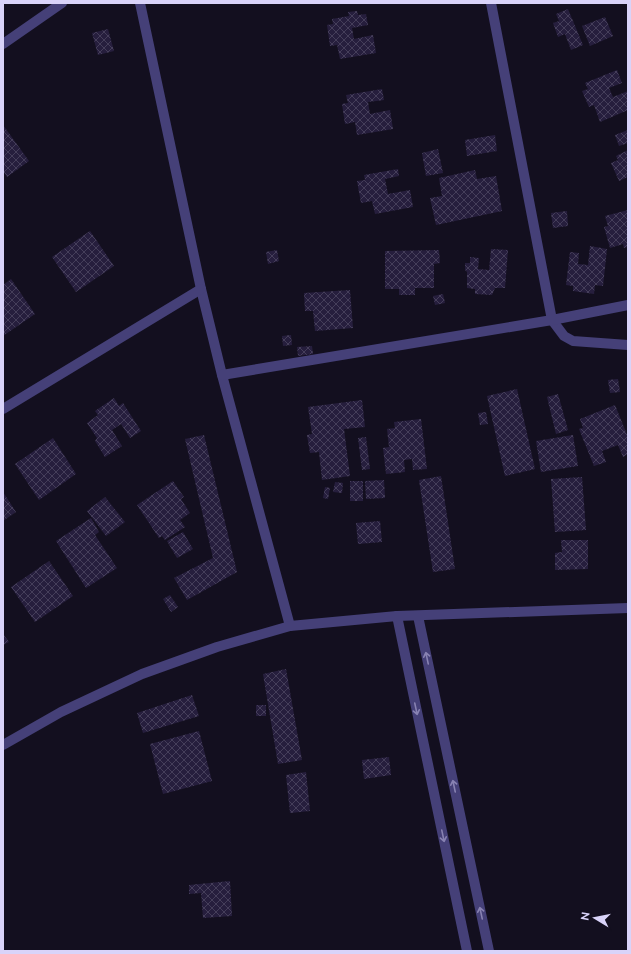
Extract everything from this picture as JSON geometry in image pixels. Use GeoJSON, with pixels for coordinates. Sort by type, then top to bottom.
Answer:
{"type":"FeatureCollection","features":[{"type":"Feature","properties":{"kind":"street"},"geometry":{"type":"LineString","coordinates":[[3,44],[62,3]]}},
{"type":"Feature","properties":{"kind":"street"},"geometry":{"type":"LineString","coordinates":[[140,3],[201,289],[222,375],[290,626]]}},
{"type":"Feature","properties":{"kind":"street"},"geometry":{"type":"LineString","coordinates":[[491,3],[552,320],[564,336],[573,341],[628,345]]}},
{"type":"Feature","properties":{"kind":"street"},"geometry":{"type":"LineString","coordinates":[[3,409],[201,289]]}},
{"type":"Feature","properties":{"kind":"street"},"geometry":{"type":"LineString","coordinates":[[222,375],[552,320],[628,305]]}},
{"type":"Feature","properties":{"kind":"street"},"geometry":{"type":"LineString","coordinates":[[3,746],[61,712],[142,674],[216,647],[290,626],[397,616],[628,608]]}},
{"type":"Feature","properties":{"kind":"street"},"geometry":{"type":"LineString","coordinates":[[397,616],[467,951]]}},
{"type":"Feature","properties":{"kind":"street"},"geometry":{"type":"LineString","coordinates":[[418,616],[489,951]]}},
{"type":"Feature","properties":{"kind":"building"},"geometry":{"type":"Polygon","coordinates":[[[568,9],[583,45],[571,50],[565,34],[558,37],[553,23],[559,21],[556,14],[568,9]]]}},
{"type":"Feature","properties":{"kind":"building"},"geometry":{"type":"Polygon","coordinates":[[[357,11],[358,15],[366,14],[368,25],[352,28],[354,39],[373,35],[376,53],[340,59],[337,45],[330,46],[327,25],[333,24],[332,19],[349,16],[348,12],[357,11]]]}},
{"type":"Feature","properties":{"kind":"building"},"geometry":{"type":"Polygon","coordinates":[[[605,17],[613,36],[590,46],[582,26],[605,17]]]}},
{"type":"Feature","properties":{"kind":"building"},"geometry":{"type":"Polygon","coordinates":[[[108,29],[114,51],[98,55],[92,33],[108,29]]]}},
{"type":"Feature","properties":{"kind":"building"},"geometry":{"type":"Polygon","coordinates":[[[617,70],[622,83],[609,88],[613,97],[628,91],[628,110],[600,122],[594,105],[589,107],[582,91],[588,89],[585,83],[617,70]]]}},
{"type":"Feature","properties":{"kind":"building"},"geometry":{"type":"Polygon","coordinates":[[[382,89],[384,100],[368,102],[370,114],[390,110],[393,129],[357,135],[355,122],[345,124],[342,104],[348,103],[346,95],[382,89]]]}},
{"type":"Feature","properties":{"kind":"building"},"geometry":{"type":"Polygon","coordinates":[[[3,125],[29,161],[7,177],[3,171],[3,125]]]}},
{"type":"Feature","properties":{"kind":"building"},"geometry":{"type":"Polygon","coordinates":[[[628,130],[628,143],[619,146],[615,135],[628,130]]]}},
{"type":"Feature","properties":{"kind":"building"},"geometry":{"type":"Polygon","coordinates":[[[495,135],[497,151],[467,156],[465,140],[495,135]]]}},
{"type":"Feature","properties":{"kind":"building"},"geometry":{"type":"Polygon","coordinates":[[[438,149],[443,173],[426,176],[422,153],[438,149]]]}},
{"type":"Feature","properties":{"kind":"building"},"geometry":{"type":"Polygon","coordinates":[[[628,150],[628,177],[619,181],[611,163],[618,160],[616,156],[628,150]]]}},
{"type":"Feature","properties":{"kind":"building"},"geometry":{"type":"Polygon","coordinates":[[[398,169],[399,176],[385,179],[388,194],[410,190],[413,207],[375,214],[372,201],[361,203],[357,181],[365,180],[364,175],[398,169]]]}},
{"type":"Feature","properties":{"kind":"building"},"geometry":{"type":"Polygon","coordinates":[[[475,170],[477,179],[496,176],[502,211],[436,225],[430,198],[442,196],[439,178],[475,170]]]}},
{"type":"Feature","properties":{"kind":"building"},"geometry":{"type":"Polygon","coordinates":[[[628,210],[628,247],[624,248],[623,244],[610,248],[604,227],[608,226],[605,216],[628,210]]]}},
{"type":"Feature","properties":{"kind":"building"},"geometry":{"type":"Polygon","coordinates":[[[567,211],[568,226],[553,228],[551,213],[567,211]]]}},
{"type":"Feature","properties":{"kind":"building"},"geometry":{"type":"Polygon","coordinates":[[[90,231],[114,266],[76,292],[52,257],[90,231]]]}},
{"type":"Feature","properties":{"kind":"building"},"geometry":{"type":"Polygon","coordinates":[[[590,246],[607,249],[603,286],[595,285],[594,294],[573,291],[573,286],[566,285],[570,252],[579,253],[578,264],[588,265],[590,246]]]}},
{"type":"Feature","properties":{"kind":"building"},"geometry":{"type":"Polygon","coordinates":[[[491,249],[508,250],[505,288],[495,288],[492,295],[475,294],[475,289],[467,288],[467,272],[465,270],[465,263],[470,263],[470,257],[479,258],[478,269],[489,270],[491,249]]]}},
{"type":"Feature","properties":{"kind":"building"},"geometry":{"type":"Polygon","coordinates":[[[277,250],[279,261],[268,264],[266,252],[277,250]]]}},
{"type":"Feature","properties":{"kind":"building"},"geometry":{"type":"Polygon","coordinates":[[[439,250],[440,263],[434,264],[434,288],[415,288],[415,295],[399,295],[399,289],[385,289],[385,251],[439,250]]]}},
{"type":"Feature","properties":{"kind":"building"},"geometry":{"type":"Polygon","coordinates":[[[11,279],[35,314],[3,336],[3,285],[11,279]]]}},
{"type":"Feature","properties":{"kind":"building"},"geometry":{"type":"Polygon","coordinates":[[[350,290],[353,328],[315,331],[313,311],[305,311],[304,293],[350,290]]]}},
{"type":"Feature","properties":{"kind":"building"},"geometry":{"type":"Polygon","coordinates":[[[443,294],[445,303],[435,305],[433,296],[443,294]]]}},
{"type":"Feature","properties":{"kind":"building"},"geometry":{"type":"Polygon","coordinates":[[[291,335],[292,345],[283,346],[282,336],[291,335]]]}},
{"type":"Feature","properties":{"kind":"building"},"geometry":{"type":"Polygon","coordinates":[[[312,346],[313,354],[298,356],[297,347],[312,346]]]}},
{"type":"Feature","properties":{"kind":"building"},"geometry":{"type":"Polygon","coordinates":[[[618,379],[620,392],[610,393],[608,380],[618,379]]]}},
{"type":"Feature","properties":{"kind":"building"},"geometry":{"type":"Polygon","coordinates":[[[517,389],[535,469],[505,476],[487,396],[517,389]]]}},
{"type":"Feature","properties":{"kind":"building"},"geometry":{"type":"Polygon","coordinates":[[[558,394],[568,430],[556,434],[547,397],[558,394]]]}},
{"type":"Feature","properties":{"kind":"building"},"geometry":{"type":"Polygon","coordinates":[[[114,398],[119,406],[123,403],[141,431],[130,438],[121,424],[112,430],[122,446],[105,457],[95,441],[97,438],[87,423],[98,415],[95,411],[114,398]]]}},
{"type":"Feature","properties":{"kind":"building"},"geometry":{"type":"Polygon","coordinates":[[[362,400],[365,427],[344,429],[350,476],[322,480],[319,452],[310,453],[307,435],[312,434],[308,407],[362,400]]]}},
{"type":"Feature","properties":{"kind":"building"},"geometry":{"type":"Polygon","coordinates":[[[615,405],[628,437],[628,454],[623,457],[618,445],[602,451],[606,462],[594,466],[579,429],[583,428],[580,419],[615,405]]]}},
{"type":"Feature","properties":{"kind":"building"},"geometry":{"type":"Polygon","coordinates":[[[486,412],[488,424],[480,425],[478,413],[486,412]]]}},
{"type":"Feature","properties":{"kind":"building"},"geometry":{"type":"Polygon","coordinates":[[[421,419],[427,469],[413,470],[412,459],[404,460],[405,472],[386,474],[383,448],[389,447],[387,429],[395,428],[394,422],[421,419]]]}},
{"type":"Feature","properties":{"kind":"building"},"geometry":{"type":"Polygon","coordinates":[[[204,435],[237,572],[187,600],[174,578],[213,558],[185,439],[204,435]]]}},
{"type":"Feature","properties":{"kind":"building"},"geometry":{"type":"Polygon","coordinates":[[[573,435],[578,466],[541,472],[536,441],[573,435]]]}},
{"type":"Feature","properties":{"kind":"building"},"geometry":{"type":"Polygon","coordinates":[[[366,437],[370,469],[362,470],[358,438],[366,437]]]}},
{"type":"Feature","properties":{"kind":"building"},"geometry":{"type":"Polygon","coordinates":[[[53,438],[76,474],[39,500],[15,464],[53,438]]]}},
{"type":"Feature","properties":{"kind":"building"},"geometry":{"type":"Polygon","coordinates":[[[441,476],[455,569],[433,572],[419,480],[441,476]]]}},
{"type":"Feature","properties":{"kind":"building"},"geometry":{"type":"Polygon","coordinates":[[[582,477],[586,530],[555,532],[551,479],[582,477]]]}},
{"type":"Feature","properties":{"kind":"building"},"geometry":{"type":"Polygon","coordinates":[[[384,480],[385,498],[366,499],[365,481],[384,480]]]}},
{"type":"Feature","properties":{"kind":"building"},"geometry":{"type":"Polygon","coordinates":[[[173,481],[184,497],[181,499],[190,513],[180,520],[185,527],[165,540],[162,536],[159,538],[137,505],[173,481]]]}},
{"type":"Feature","properties":{"kind":"building"},"geometry":{"type":"Polygon","coordinates":[[[350,481],[363,481],[363,501],[350,501],[350,481]]]}},
{"type":"Feature","properties":{"kind":"building"},"geometry":{"type":"Polygon","coordinates":[[[335,482],[343,483],[342,493],[333,492],[335,482]]]}},
{"type":"Feature","properties":{"kind":"building"},"geometry":{"type":"Polygon","coordinates":[[[325,487],[330,488],[328,499],[323,498],[325,487]]]}},
{"type":"Feature","properties":{"kind":"building"},"geometry":{"type":"Polygon","coordinates":[[[3,492],[16,512],[3,521],[3,492]]]}},
{"type":"Feature","properties":{"kind":"building"},"geometry":{"type":"Polygon","coordinates":[[[105,497],[125,522],[106,536],[87,511],[105,497]]]}},
{"type":"Feature","properties":{"kind":"building"},"geometry":{"type":"Polygon","coordinates":[[[91,518],[99,532],[95,535],[117,568],[86,588],[56,541],[91,518]]]}},
{"type":"Feature","properties":{"kind":"building"},"geometry":{"type":"Polygon","coordinates":[[[380,521],[382,542],[358,544],[356,523],[380,521]]]}},
{"type":"Feature","properties":{"kind":"building"},"geometry":{"type":"Polygon","coordinates":[[[183,532],[193,549],[177,558],[167,541],[183,532]]]}},
{"type":"Feature","properties":{"kind":"building"},"geometry":{"type":"Polygon","coordinates":[[[561,540],[588,540],[588,569],[555,570],[555,553],[562,552],[561,540]]]}},
{"type":"Feature","properties":{"kind":"building"},"geometry":{"type":"Polygon","coordinates":[[[49,561],[73,596],[35,622],[11,587],[49,561]]]}},
{"type":"Feature","properties":{"kind":"building"},"geometry":{"type":"Polygon","coordinates":[[[170,595],[178,607],[171,612],[163,599],[170,595]]]}},
{"type":"Feature","properties":{"kind":"building"},"geometry":{"type":"Polygon","coordinates":[[[3,634],[9,642],[3,645],[3,634]]]}},
{"type":"Feature","properties":{"kind":"building"},"geometry":{"type":"Polygon","coordinates":[[[286,669],[302,760],[278,764],[263,674],[286,669]]]}},
{"type":"Feature","properties":{"kind":"building"},"geometry":{"type":"Polygon","coordinates":[[[192,695],[199,716],[143,733],[137,713],[192,695]]]}},
{"type":"Feature","properties":{"kind":"building"},"geometry":{"type":"Polygon","coordinates":[[[256,705],[266,705],[266,716],[256,716],[256,705]]]}},
{"type":"Feature","properties":{"kind":"building"},"geometry":{"type":"Polygon","coordinates":[[[199,731],[212,781],[163,794],[150,744],[199,731]]]}},
{"type":"Feature","properties":{"kind":"building"},"geometry":{"type":"Polygon","coordinates":[[[389,757],[391,775],[364,779],[362,760],[389,757]]]}},
{"type":"Feature","properties":{"kind":"building"},"geometry":{"type":"Polygon","coordinates":[[[306,772],[310,811],[290,813],[286,775],[306,772]]]}},
{"type":"Feature","properties":{"kind":"building"},"geometry":{"type":"Polygon","coordinates":[[[230,881],[232,916],[203,918],[201,893],[189,894],[189,885],[230,881]]]}}]}
